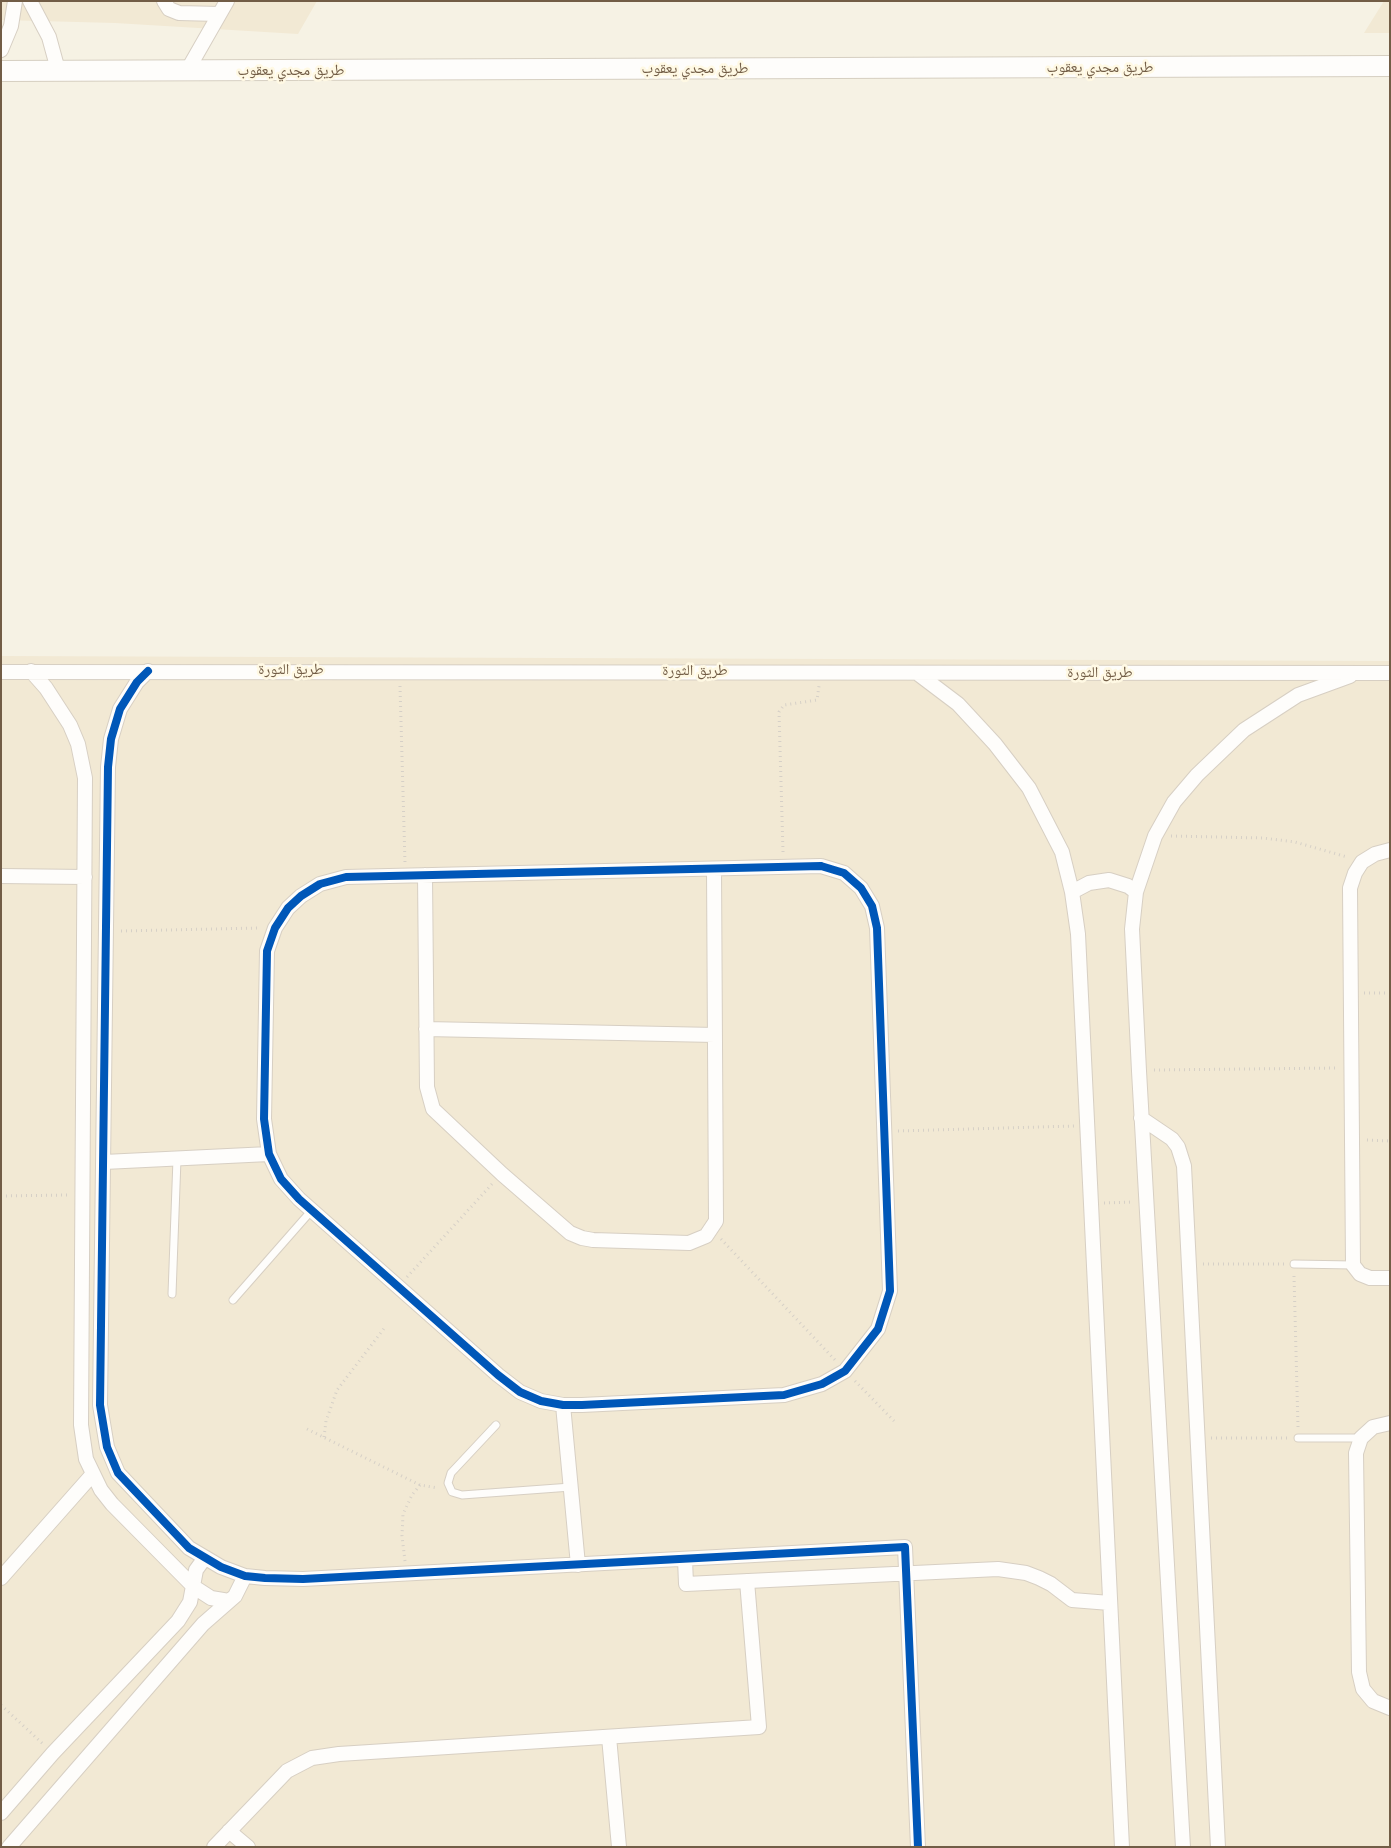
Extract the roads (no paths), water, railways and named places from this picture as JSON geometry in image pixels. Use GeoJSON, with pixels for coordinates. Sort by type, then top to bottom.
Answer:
{"type":"FeatureCollection","features":[{"type":"Feature","properties":{"kind":"street"},"geometry":{"type":"LineString","coordinates":[[1,50],[11,26],[15,1]]}},
{"type":"Feature","properties":{"kind":"street"},"geometry":{"type":"LineString","coordinates":[[30,1],[49,37],[58,70]]}},
{"type":"Feature","properties":{"kind":"street"},"geometry":{"type":"LineString","coordinates":[[164,1],[169,9],[179,13],[219,14]]}},
{"type":"Feature","properties":{"kind":"street"},"geometry":{"type":"LineString","coordinates":[[187,71],[227,1]]}},
{"type":"Feature","properties":{"kind":"street","name":"طريق مجدي يعقوب"},"geometry":{"type":"LineString","coordinates":[[1,70],[187,71],[1390,66]]}},
{"type":"Feature","properties":{"kind":"street"},"geometry":{"type":"LineString","coordinates":[[148,670],[128,695],[114,725],[109,753],[108,778],[101,1419],[105,1440],[112,1460],[127,1483],[175,1536],[204,1559],[245,1576],[283,1580],[905,1547],[918,1847]]}},
{"type":"Feature","properties":{"kind":"street","name":"طريق الثورة"},"geometry":{"type":"LineString","coordinates":[[1,672],[400,670],[1390,673]]}},
{"type":"Feature","properties":{"kind":"street"},"geometry":{"type":"LineString","coordinates":[[31,671],[46,688],[70,725],[78,744],[85,778],[82,1442],[92,1475],[112,1504],[194,1587],[211,1598],[229,1601]]}},
{"type":"Feature","properties":{"kind":"street"},"geometry":{"type":"LineString","coordinates":[[917,673],[958,704],[995,744],[1029,788],[1062,852],[1072,892],[1078,934],[1122,1847]]}},
{"type":"Feature","properties":{"kind":"street"},"geometry":{"type":"LineString","coordinates":[[1183,1847],[1132,929],[1136,892],[1155,836],[1174,802],[1244,730],[1298,695],[1359,673]]}},
{"type":"Feature","properties":{"kind":"street"},"geometry":{"type":"LineString","coordinates":[[85,778],[108,778]]}},
{"type":"Feature","properties":{"kind":"street"},"geometry":{"type":"LineString","coordinates":[[1390,850],[1374,854],[1362,862],[1355,873],[1350,888],[1353,1265],[1360,1274],[1370,1278],[1390,1278]]}},
{"type":"Feature","properties":{"kind":"street"},"geometry":{"type":"LineString","coordinates":[[821,866],[844,873],[860,888],[872,906],[877,928],[890,1291],[878,1329],[845,1371],[822,1384],[784,1395],[563,1405],[541,1401],[520,1392],[398,1287],[312,1210],[281,1179],[269,1154],[264,1119],[267,951],[275,928],[288,908],[301,896],[320,884],[346,877],[714,869],[821,866]]}},
{"type":"Feature","properties":{"kind":"street"},"geometry":{"type":"LineString","coordinates":[[425,875],[427,1088],[433,1109],[560,1225],[582,1238],[689,1243],[706,1236],[716,1221],[714,869]]}},
{"type":"Feature","properties":{"kind":"street"},"geometry":{"type":"LineString","coordinates":[[1,876],[85,877]]}},
{"type":"Feature","properties":{"kind":"street"},"geometry":{"type":"LineString","coordinates":[[1072,892],[1089,883],[1109,880],[1128,886],[1136,892]]}},
{"type":"Feature","properties":{"kind":"street"},"geometry":{"type":"LineString","coordinates":[[84,990],[106,990]]}},
{"type":"Feature","properties":{"kind":"street"},"geometry":{"type":"LineString","coordinates":[[426,1029],[715,1035]]}},
{"type":"Feature","properties":{"kind":"street"},"geometry":{"type":"LineString","coordinates":[[84,1078],[104,1079]]}},
{"type":"Feature","properties":{"kind":"street"},"geometry":{"type":"LineString","coordinates":[[1142,1118],[1172,1139],[1182,1156],[1218,1847]]}},
{"type":"Feature","properties":{"kind":"street"},"geometry":{"type":"LineString","coordinates":[[104,1162],[269,1154]]}},
{"type":"Feature","properties":{"kind":"street"},"geometry":{"type":"LineString","coordinates":[[82,1310],[101,1312]]}},
{"type":"Feature","properties":{"kind":"street"},"geometry":{"type":"LineString","coordinates":[[563,1405],[578,1564]]}},
{"type":"Feature","properties":{"kind":"street"},"geometry":{"type":"LineString","coordinates":[[1390,1423],[1373,1427],[1361,1438],[1356,1453],[1359,1672],[1363,1689],[1374,1702],[1390,1708]]}},
{"type":"Feature","properties":{"kind":"street"},"geometry":{"type":"LineString","coordinates":[[1,1578],[92,1475]]}},
{"type":"Feature","properties":{"kind":"street"},"geometry":{"type":"LineString","coordinates":[[1,1813],[52,1754],[178,1621],[190,1602],[196,1570],[204,1559]]}},
{"type":"Feature","properties":{"kind":"street"},"geometry":{"type":"LineString","coordinates":[[685,1559],[686,1584],[998,1569],[1012,1570],[1051,1584],[1072,1600],[1110,1603]]}},
{"type":"Feature","properties":{"kind":"street"},"geometry":{"type":"LineString","coordinates":[[16,1844],[203,1624],[229,1601],[239,1589],[245,1576]]}},
{"type":"Feature","properties":{"kind":"street"},"geometry":{"type":"LineString","coordinates":[[214,1847],[287,1771],[312,1758],[339,1754],[759,1727],[747,1581]]}},
{"type":"Feature","properties":{"kind":"street"},"geometry":{"type":"LineString","coordinates":[[609,1737],[619,1847]]}},
{"type":"Feature","properties":{"kind":"street"},"geometry":{"type":"LineString","coordinates":[[229,1831],[248,1847]]}},
{"type":"Feature","properties":{"kind":"lane"},"geometry":{"type":"LineString","coordinates":[[172,1294],[177,1159]]}},
{"type":"Feature","properties":{"kind":"lane"},"geometry":{"type":"LineString","coordinates":[[233,1300],[312,1210]]}},
{"type":"Feature","properties":{"kind":"lane"},"geometry":{"type":"LineString","coordinates":[[1294,1264],[1353,1265]]}},
{"type":"Feature","properties":{"kind":"lane"},"geometry":{"type":"LineString","coordinates":[[496,1425],[451,1473],[448,1483],[449,1488],[462,1495],[571,1488]]}},
{"type":"Feature","properties":{"kind":"lane"},"geometry":{"type":"LineString","coordinates":[[1298,1438],[1361,1438]]}}]}
